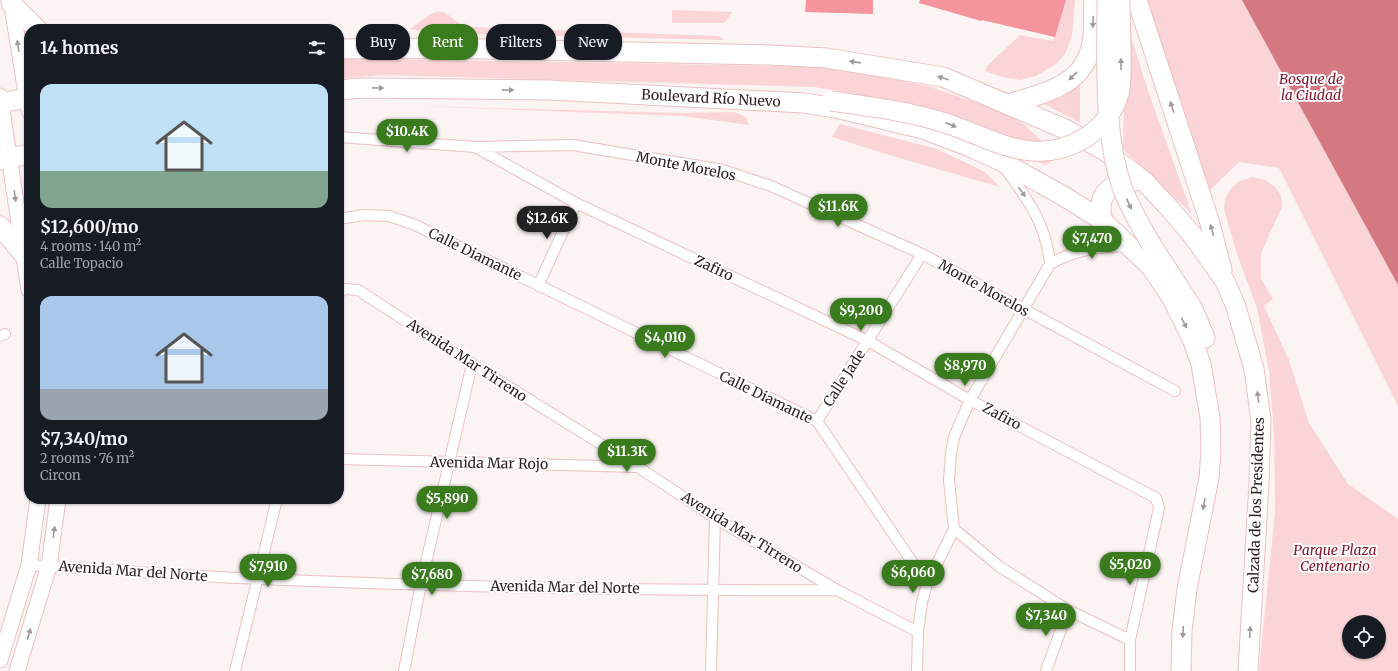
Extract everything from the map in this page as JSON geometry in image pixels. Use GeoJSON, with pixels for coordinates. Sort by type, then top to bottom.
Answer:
{"type":"FeatureCollection","features":[{"type":"Feature","properties":{"kind":"highway"},"geometry":{"type":"LineString","coordinates":[[344,49],[448,48],[770,55],[827,58],[943,77],[1008,104],[1042,95],[1059,88],[1082,68],[1086,62],[1092,44],[1094,0]]}},
{"type":"Feature","properties":{"kind":"highway"},"geometry":{"type":"LineString","coordinates":[[1107,0],[1109,126],[1115,162],[1123,189],[1135,217],[1193,309],[1210,350],[1217,383],[1221,433],[1220,456],[1218,464],[1209,478]]}},
{"type":"Feature","properties":{"kind":"highway"},"geometry":{"type":"LineString","coordinates":[[804,103],[831,101],[908,112],[937,120],[1016,150],[1036,152],[1056,150],[1076,144],[1091,135],[1104,121],[1113,108],[1119,94],[1121,78],[1120,0]]}},
{"type":"Feature","properties":{"kind":"highway"},"geometry":{"type":"LineString","coordinates":[[1137,0],[1209,220],[1226,282]]}},
{"type":"Feature","properties":{"kind":"highway"},"geometry":{"type":"LineString","coordinates":[[11,2],[32,24]]}},
{"type":"Feature","properties":{"kind":"highway","name":"Boulevard Río Nuevo"},"geometry":{"type":"LineString","coordinates":[[344,90],[361,88],[549,90],[804,103],[836,108],[923,129],[970,147],[999,160],[1065,197],[1103,221]]}},
{"type":"Feature","properties":{"kind":"highway"},"geometry":{"type":"LineString","coordinates":[[0,101],[24,103]]}},
{"type":"Feature","properties":{"kind":"highway","name":"Calzada de los Presidentes"},"geometry":{"type":"LineString","coordinates":[[1008,104],[1065,129],[1105,151],[1144,181],[1188,231],[1226,282],[1236,307],[1254,368],[1261,421],[1259,484],[1248,671]]}},
{"type":"Feature","properties":{"kind":"highway"},"geometry":{"type":"LineString","coordinates":[[5,159],[24,155]]}},
{"type":"Feature","properties":{"kind":"highway"},"geometry":{"type":"LineString","coordinates":[[1144,181],[1125,181],[1114,185],[1104,194],[1100,208],[1103,221],[1152,268],[1173,300],[1193,341],[1201,364],[1210,418],[1211,450],[1209,478],[1187,589],[1182,631],[1181,671]]}},
{"type":"Feature","properties":{"kind":"highway"},"geometry":{"type":"LineString","coordinates":[[0,226],[24,255]]}},
{"type":"Feature","properties":{"kind":"main road"},"geometry":{"type":"LineString","coordinates":[[11,2],[24,79]]}},
{"type":"Feature","properties":{"kind":"main road"},"geometry":{"type":"LineString","coordinates":[[0,101],[5,159],[24,255]]}},
{"type":"Feature","properties":{"kind":"main road"},"geometry":{"type":"LineString","coordinates":[[0,660],[29,565],[37,504]]}},
{"type":"Feature","properties":{"kind":"main road"},"geometry":{"type":"LineString","coordinates":[[17,671],[49,566],[57,504]]}},
{"type":"Feature","properties":{"kind":"street","name":"Monte Morelos"},"geometry":{"type":"LineString","coordinates":[[344,137],[475,147],[573,145],[723,170],[771,186],[922,254],[1175,391]]}},
{"type":"Feature","properties":{"kind":"street","name":"Zafiro"},"geometry":{"type":"LineString","coordinates":[[475,147],[576,203],[868,341],[970,400],[1156,498],[1159,508],[1130,640],[1130,671]]}},
{"type":"Feature","properties":{"kind":"street"},"geometry":{"type":"LineString","coordinates":[[999,160],[1029,203],[1044,231],[1050,264]]}},
{"type":"Feature","properties":{"kind":"street"},"geometry":{"type":"LineString","coordinates":[[538,286],[576,203]]}},
{"type":"Feature","properties":{"kind":"street","name":"Calle Diamante"},"geometry":{"type":"LineString","coordinates":[[344,218],[364,215],[389,216],[413,224],[817,421],[927,584]]}},
{"type":"Feature","properties":{"kind":"street"},"geometry":{"type":"LineString","coordinates":[[917,671],[918,632],[922,602],[927,584],[954,529],[949,480],[951,453],[954,437],[970,400],[1022,309],[1050,264],[1059,258],[1097,247],[1130,246]]}},
{"type":"Feature","properties":{"kind":"street","name":"Calle Jade"},"geometry":{"type":"LineString","coordinates":[[817,421],[922,254]]}},
{"type":"Feature","properties":{"kind":"street","name":"Avenida Mar Tirreno"},"geometry":{"type":"LineString","coordinates":[[344,291],[358,290],[472,364],[638,467],[715,518],[837,590],[918,632]]}},
{"type":"Feature","properties":{"kind":"street"},"geometry":{"type":"LineString","coordinates":[[404,671],[421,584],[472,364]]}},
{"type":"Feature","properties":{"kind":"street","name":"Avenida Mar Rojo"},"geometry":{"type":"LineString","coordinates":[[344,459],[638,467]]}},
{"type":"Feature","properties":{"kind":"street"},"geometry":{"type":"LineString","coordinates":[[235,671],[276,504]]}},
{"type":"Feature","properties":{"kind":"street"},"geometry":{"type":"LineString","coordinates":[[711,671],[715,518]]}},
{"type":"Feature","properties":{"kind":"street"},"geometry":{"type":"LineString","coordinates":[[954,529],[1000,567],[1068,610],[1130,640]]}},
{"type":"Feature","properties":{"kind":"street","name":"Avenida Mar del Norte"},"geometry":{"type":"LineString","coordinates":[[29,565],[258,579],[713,590],[837,590]]}},
{"type":"Feature","properties":{"kind":"street"},"geometry":{"type":"LineString","coordinates":[[1046,671],[1068,610]]}},
{"type":"Feature","properties":{"kind":"green space"},"geometry":{"type":"Polygon","coordinates":[[[1066,0],[1075,0],[1072,36],[1065,54],[1056,64],[1036,76],[1020,80],[1002,77],[985,71],[987,66],[1020,35],[1053,41],[1066,0]]]}},
{"type":"Feature","properties":{"kind":"green space","name":"Bosque de la Ciudad"},"geometry":{"type":"Polygon","coordinates":[[[1144,0],[1398,0],[1398,406],[1279,168],[1239,162],[1209,191],[1144,0]]]}},
{"type":"Feature","properties":{"kind":"green space"},"geometry":{"type":"Polygon","coordinates":[[[672,10],[732,12],[723,23],[672,23],[672,10]]]}},
{"type":"Feature","properties":{"kind":"green space"},"geometry":{"type":"Polygon","coordinates":[[[436,12],[445,13],[461,24],[418,24],[418,30],[410,29],[429,15],[436,12]]]}},
{"type":"Feature","properties":{"kind":"green space"},"geometry":{"type":"Polygon","coordinates":[[[1126,19],[1147,88],[1192,214],[1123,149],[1126,19]]]}},
{"type":"Feature","properties":{"kind":"green space"},"geometry":{"type":"Polygon","coordinates":[[[478,27],[486,28],[486,34],[478,34],[478,27]]]}},
{"type":"Feature","properties":{"kind":"green space"},"geometry":{"type":"Polygon","coordinates":[[[556,30],[564,30],[564,36],[556,36],[556,30]]]}},
{"type":"Feature","properties":{"kind":"green space"},"geometry":{"type":"Polygon","coordinates":[[[622,33],[718,36],[725,40],[622,38],[622,33]]]}},
{"type":"Feature","properties":{"kind":"green space"},"geometry":{"type":"Polygon","coordinates":[[[344,58],[356,58],[356,60],[410,59],[829,67],[928,86],[991,108],[1021,122],[1052,150],[1055,155],[1053,160],[1045,165],[950,121],[857,94],[814,87],[381,75],[344,79],[344,58]]]}},
{"type":"Feature","properties":{"kind":"green space"},"geometry":{"type":"Polygon","coordinates":[[[1080,69],[1080,123],[1037,100],[1080,69]]]}},
{"type":"Feature","properties":{"kind":"green space"},"geometry":{"type":"Polygon","coordinates":[[[417,106],[682,113],[734,112],[746,117],[749,125],[683,116],[417,106]]]}},
{"type":"Feature","properties":{"kind":"green space"},"geometry":{"type":"Polygon","coordinates":[[[840,124],[937,149],[986,173],[1000,187],[832,137],[840,124]]]}},
{"type":"Feature","properties":{"kind":"green space","name":"Parque Plaza Centenario"},"geometry":{"type":"Polygon","coordinates":[[[1253,177],[1265,180],[1275,187],[1281,196],[1282,207],[1261,253],[1261,278],[1273,299],[1264,306],[1289,360],[1309,423],[1348,484],[1398,519],[1398,671],[1259,671],[1275,511],[1274,433],[1269,371],[1257,308],[1237,254],[1224,209],[1225,199],[1232,187],[1240,181],[1253,177]]]}},
{"type":"Feature","properties":{"kind":"shaded area"},"geometry":{"type":"Polygon","coordinates":[[[1242,0],[1398,0],[1398,285],[1242,0]]]}},
{"type":"Feature","properties":{"kind":"building"},"geometry":{"type":"Polygon","coordinates":[[[806,0],[873,0],[873,14],[805,12],[806,0]]]}},
{"type":"Feature","properties":{"kind":"building"},"geometry":{"type":"Polygon","coordinates":[[[920,0],[1066,0],[1055,37],[981,21],[919,3],[920,0]]]}}]}
